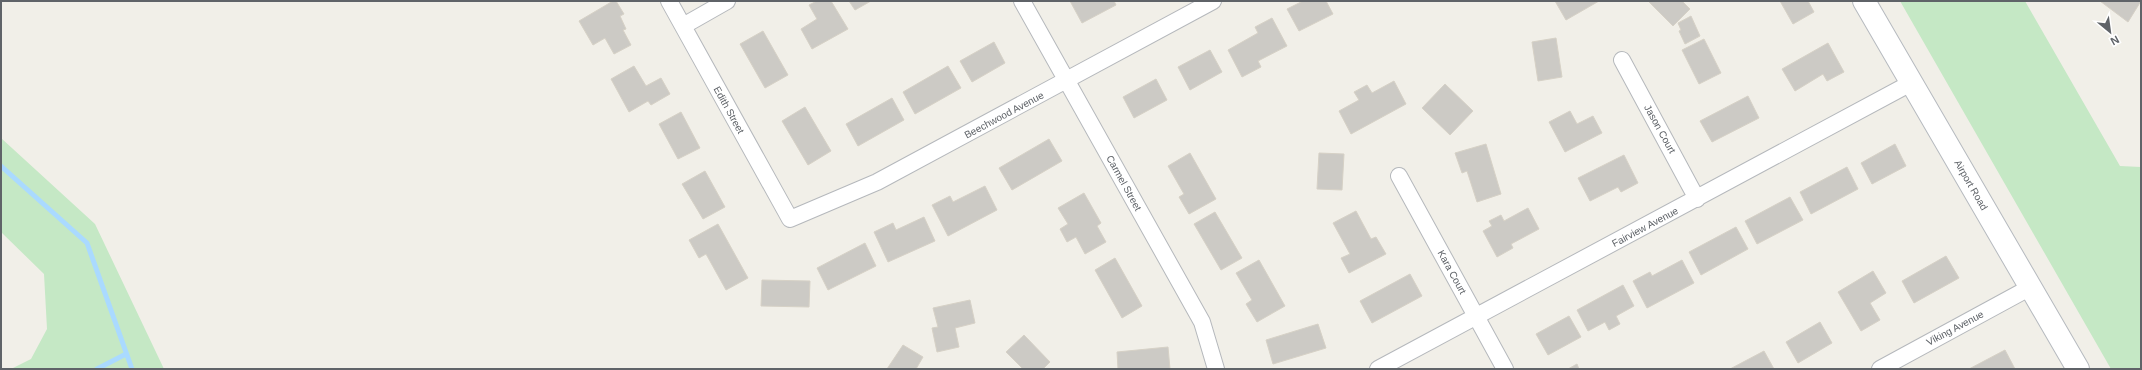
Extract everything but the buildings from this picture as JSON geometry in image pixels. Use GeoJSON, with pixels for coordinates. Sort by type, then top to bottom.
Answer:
{"type":"FeatureCollection","features":[{"type":"Feature","properties":{"kind":"main road","name":"Airport Road"},"geometry":{"type":"LineString","coordinates":[[1864,1],[2078,369]]}},
{"type":"Feature","properties":{"kind":"street","name":"Edith Street"},"geometry":{"type":"LineString","coordinates":[[669,1],[790,219]]}},
{"type":"Feature","properties":{"kind":"street"},"geometry":{"type":"LineString","coordinates":[[683,26],[727,1]]}},
{"type":"Feature","properties":{"kind":"street","name":"Carmel Street"},"geometry":{"type":"LineString","coordinates":[[1022,1],[1202,322],[1216,369]]}},
{"type":"Feature","properties":{"kind":"street","name":"Beechwood Avenue"},"geometry":{"type":"LineString","coordinates":[[790,219],[877,182],[1213,1]]}},
{"type":"Feature","properties":{"kind":"street","name":"Jason Court"},"geometry":{"type":"LineString","coordinates":[[1622,60],[1697,199]]}},
{"type":"Feature","properties":{"kind":"street","name":"Fairview Avenue"},"geometry":{"type":"LineString","coordinates":[[1378,369],[1911,83]]}},
{"type":"Feature","properties":{"kind":"street","name":"Kara Court"},"geometry":{"type":"LineString","coordinates":[[1399,176],[1505,369]]}},
{"type":"Feature","properties":{"kind":"street","name":"Viking Avenue"},"geometry":{"type":"LineString","coordinates":[[1880,369],[2031,287]]}},
{"type":"Feature","properties":{"kind":"green space"},"geometry":{"type":"Polygon","coordinates":[[[1900,1],[2025,1],[2120,166],[2141,167],[2141,369],[2111,369],[1900,1]]]}},
{"type":"Feature","properties":{"kind":"green space"},"geometry":{"type":"Polygon","coordinates":[[[1,138],[95,224],[164,369],[11,369],[31,359],[47,329],[44,274],[1,232],[1,138]]]}},
{"type":"Feature","properties":{"kind":"waterway"},"geometry":{"type":"LineString","coordinates":[[1,166],[87,243],[132,369]]}},
{"type":"Feature","properties":{"kind":"waterway"},"geometry":{"type":"LineString","coordinates":[[97,369],[126,354]]}}]}
